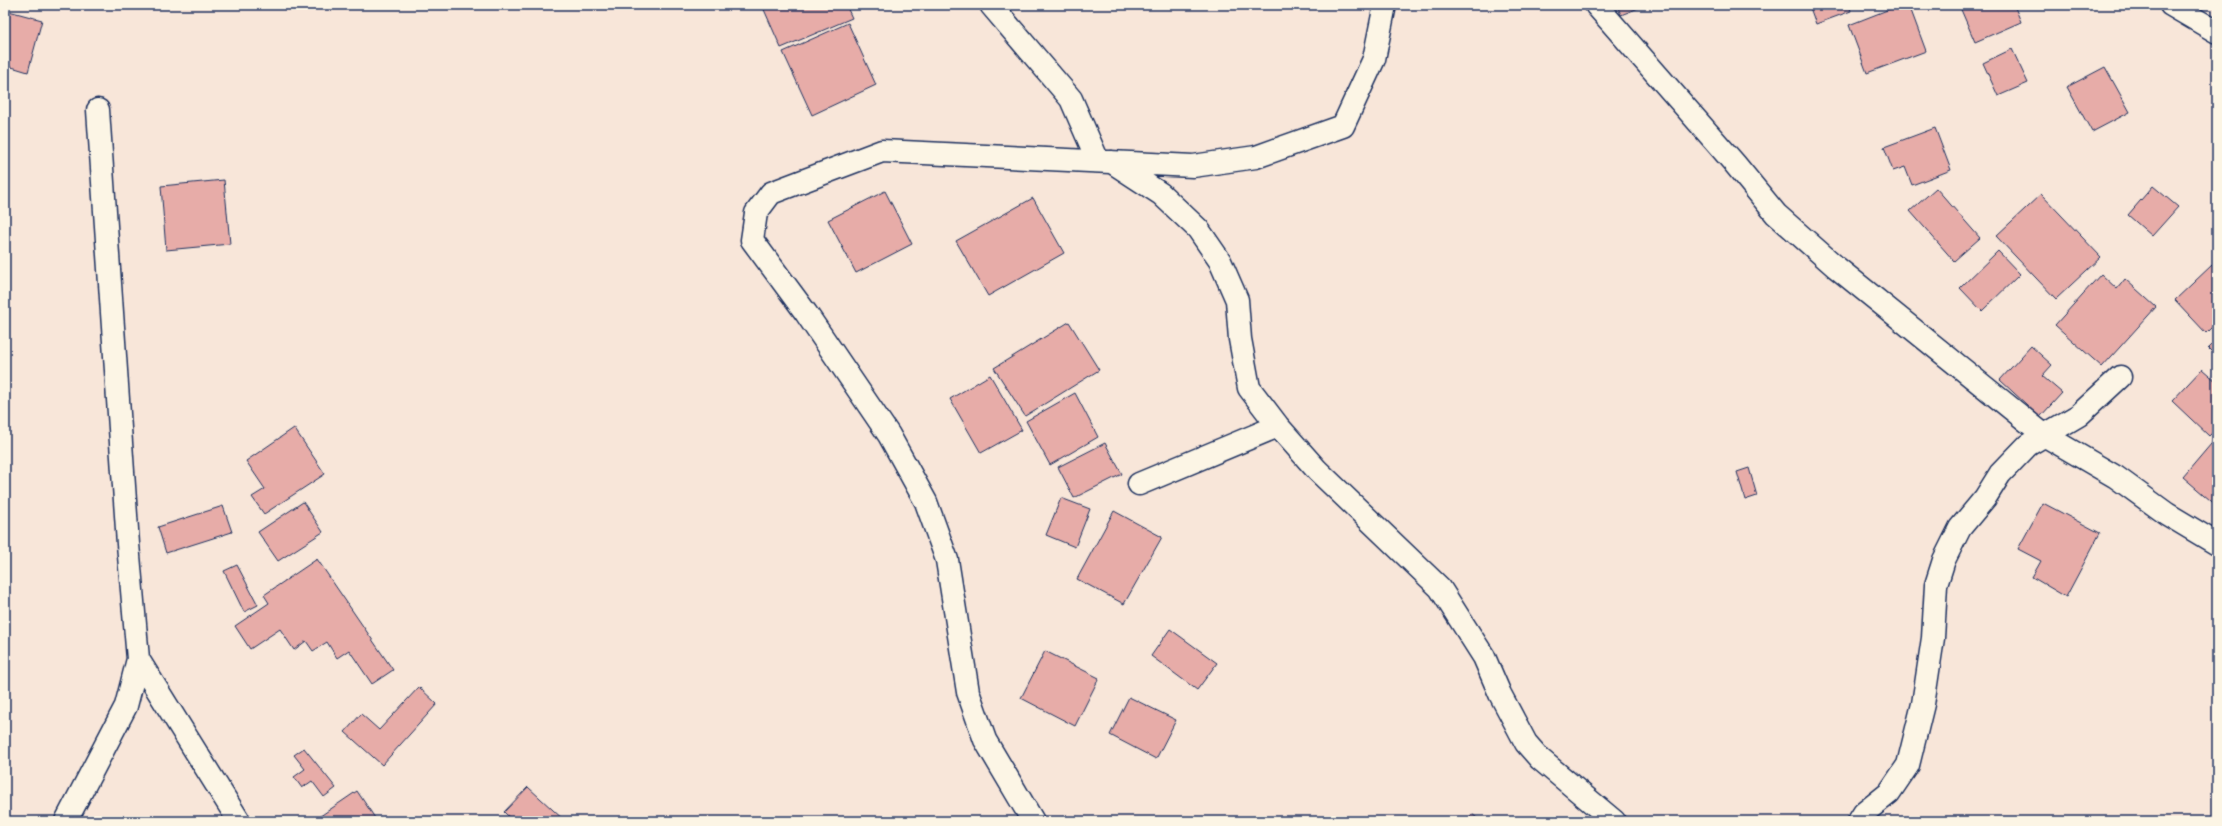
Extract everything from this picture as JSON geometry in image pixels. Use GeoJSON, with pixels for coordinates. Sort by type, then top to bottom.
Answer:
{"type":"FeatureCollection","features":[{"type":"Feature","properties":{"kind":"street"},"geometry":{"type":"LineString","coordinates":[[991,5],[1070,99],[1104,161],[1161,194],[1198,229],[1220,261],[1237,300],[1240,339],[1249,388],[1278,426],[1316,470],[1440,588],[1484,657],[1500,694],[1526,744],[1540,759],[1614,821]]}},
{"type":"Feature","properties":{"kind":"street"},"geometry":{"type":"LineString","coordinates":[[1033,821],[985,740],[968,692],[947,560],[926,502],[889,435],[806,313],[752,240],[756,213],[771,193],[882,151],[1193,166],[1256,156],[1343,126],[1374,59],[1385,5]]}},
{"type":"Feature","properties":{"kind":"street"},"geometry":{"type":"LineString","coordinates":[[1596,5],[1735,164],[1776,214],[1866,291],[2044,435],[2116,477],[2166,514],[2217,544]]}},
{"type":"Feature","properties":{"kind":"street"},"geometry":{"type":"LineString","coordinates":[[2171,5],[2217,32]]}},
{"type":"Feature","properties":{"kind":"street"},"geometry":{"type":"LineString","coordinates":[[66,821],[126,706],[138,659],[128,544],[98,110]]}},
{"type":"Feature","properties":{"kind":"street"},"geometry":{"type":"LineString","coordinates":[[1859,821],[1864,813],[1889,793],[1908,766],[1923,704],[1933,638],[1936,585],[1944,560],[1960,528],[1985,498],[2000,474],[2028,445],[2079,415],[2120,378]]}},
{"type":"Feature","properties":{"kind":"street"},"geometry":{"type":"LineString","coordinates":[[1139,484],[1278,426]]}},
{"type":"Feature","properties":{"kind":"street"},"geometry":{"type":"LineString","coordinates":[[138,659],[239,821]]}},
{"type":"Feature","properties":{"kind":"building"},"geometry":{"type":"Polygon","coordinates":[[[762,5],[846,5],[852,18],[781,48],[762,5]]]}},
{"type":"Feature","properties":{"kind":"building"},"geometry":{"type":"Polygon","coordinates":[[[1617,5],[1646,5],[1621,15],[1617,5]]]}},
{"type":"Feature","properties":{"kind":"building"},"geometry":{"type":"Polygon","coordinates":[[[1809,5],[1849,5],[1851,11],[1816,24],[1809,5]]]}},
{"type":"Feature","properties":{"kind":"building"},"geometry":{"type":"Polygon","coordinates":[[[1900,5],[1909,5],[1926,51],[1867,73],[1849,25],[1900,5]]]}},
{"type":"Feature","properties":{"kind":"building"},"geometry":{"type":"Polygon","coordinates":[[[1959,5],[2014,5],[2021,22],[1975,42],[1959,5]]]}},
{"type":"Feature","properties":{"kind":"building"},"geometry":{"type":"Polygon","coordinates":[[[5,10],[42,20],[28,72],[5,65],[5,10]]]}},
{"type":"Feature","properties":{"kind":"building"},"geometry":{"type":"Polygon","coordinates":[[[848,23],[876,85],[812,115],[783,52],[848,23]]]}},
{"type":"Feature","properties":{"kind":"building"},"geometry":{"type":"Polygon","coordinates":[[[2012,49],[2028,83],[1998,96],[1983,63],[2012,49]]]}},
{"type":"Feature","properties":{"kind":"building"},"geometry":{"type":"Polygon","coordinates":[[[2105,67],[2130,112],[2092,132],[2067,87],[2105,67]]]}},
{"type":"Feature","properties":{"kind":"building"},"geometry":{"type":"Polygon","coordinates":[[[1935,128],[1951,170],[1912,185],[1905,167],[1893,171],[1884,147],[1935,128]]]}},
{"type":"Feature","properties":{"kind":"building"},"geometry":{"type":"Polygon","coordinates":[[[224,180],[230,244],[166,250],[161,186],[224,180]]]}},
{"type":"Feature","properties":{"kind":"building"},"geometry":{"type":"Polygon","coordinates":[[[2153,186],[2178,207],[2152,236],[2128,215],[2153,186]]]}},
{"type":"Feature","properties":{"kind":"building"},"geometry":{"type":"Polygon","coordinates":[[[1936,188],[1980,238],[1954,261],[1910,211],[1936,188]]]}},
{"type":"Feature","properties":{"kind":"building"},"geometry":{"type":"Polygon","coordinates":[[[885,191],[912,244],[856,273],[828,220],[885,191]]]}},
{"type":"Feature","properties":{"kind":"building"},"geometry":{"type":"Polygon","coordinates":[[[2041,194],[2101,257],[2056,299],[1996,236],[2041,194]]]}},
{"type":"Feature","properties":{"kind":"building"},"geometry":{"type":"Polygon","coordinates":[[[1033,198],[1064,253],[988,296],[956,241],[1033,198]]]}},
{"type":"Feature","properties":{"kind":"building"},"geometry":{"type":"Polygon","coordinates":[[[1998,251],[2020,274],[1982,311],[1960,288],[1998,251]]]}},
{"type":"Feature","properties":{"kind":"building"},"geometry":{"type":"Polygon","coordinates":[[[2212,265],[2217,271],[2217,322],[2206,333],[2175,300],[2212,265]]]}},
{"type":"Feature","properties":{"kind":"building"},"geometry":{"type":"Polygon","coordinates":[[[2101,274],[2117,289],[2125,279],[2156,307],[2102,367],[2055,325],[2101,274]]]}},
{"type":"Feature","properties":{"kind":"building"},"geometry":{"type":"Polygon","coordinates":[[[1069,322],[1099,370],[1025,416],[994,368],[1069,322]]]}},
{"type":"Feature","properties":{"kind":"building"},"geometry":{"type":"Polygon","coordinates":[[[2217,339],[2217,357],[2208,348],[2217,339]]]}},
{"type":"Feature","properties":{"kind":"building"},"geometry":{"type":"Polygon","coordinates":[[[2031,346],[2052,365],[2042,376],[2062,393],[2040,417],[2000,380],[2031,346]]]}},
{"type":"Feature","properties":{"kind":"building"},"geometry":{"type":"Polygon","coordinates":[[[2202,369],[2217,382],[2217,428],[2209,436],[2172,401],[2202,369]]]}},
{"type":"Feature","properties":{"kind":"building"},"geometry":{"type":"Polygon","coordinates":[[[990,375],[1022,430],[981,453],[950,399],[990,375]]]}},
{"type":"Feature","properties":{"kind":"building"},"geometry":{"type":"Polygon","coordinates":[[[1075,393],[1098,437],[1050,465],[1026,421],[1075,393]]]}},
{"type":"Feature","properties":{"kind":"building"},"geometry":{"type":"Polygon","coordinates":[[[294,428],[325,474],[264,514],[252,497],[265,489],[246,461],[294,428]]]}},
{"type":"Feature","properties":{"kind":"building"},"geometry":{"type":"Polygon","coordinates":[[[2217,437],[2217,506],[2183,477],[2217,437]]]}},
{"type":"Feature","properties":{"kind":"building"},"geometry":{"type":"Polygon","coordinates":[[[1105,443],[1122,474],[1074,498],[1058,467],[1105,443]]]}},
{"type":"Feature","properties":{"kind":"building"},"geometry":{"type":"Polygon","coordinates":[[[1749,468],[1757,496],[1745,500],[1737,472],[1749,468]]]}},
{"type":"Feature","properties":{"kind":"building"},"geometry":{"type":"Polygon","coordinates":[[[1061,498],[1090,509],[1075,547],[1046,535],[1061,498]]]}},
{"type":"Feature","properties":{"kind":"building"},"geometry":{"type":"Polygon","coordinates":[[[303,502],[323,532],[278,561],[258,532],[303,502]]]}},
{"type":"Feature","properties":{"kind":"building"},"geometry":{"type":"Polygon","coordinates":[[[2043,503],[2100,533],[2066,597],[2032,577],[2041,561],[2018,549],[2043,503]]]}},
{"type":"Feature","properties":{"kind":"building"},"geometry":{"type":"Polygon","coordinates":[[[223,506],[232,532],[166,553],[158,527],[223,506]]]}},
{"type":"Feature","properties":{"kind":"building"},"geometry":{"type":"Polygon","coordinates":[[[1114,511],[1162,537],[1124,604],[1077,579],[1114,511]]]}},
{"type":"Feature","properties":{"kind":"building"},"geometry":{"type":"Polygon","coordinates":[[[317,559],[393,670],[372,684],[349,650],[337,658],[327,642],[313,651],[306,641],[294,650],[280,629],[250,649],[235,626],[269,603],[264,595],[317,559]]]}},
{"type":"Feature","properties":{"kind":"building"},"geometry":{"type":"Polygon","coordinates":[[[237,565],[258,605],[244,612],[224,571],[237,565]]]}},
{"type":"Feature","properties":{"kind":"building"},"geometry":{"type":"Polygon","coordinates":[[[1170,629],[1217,663],[1197,690],[1151,656],[1170,629]]]}},
{"type":"Feature","properties":{"kind":"building"},"geometry":{"type":"Polygon","coordinates":[[[1045,651],[1099,678],[1075,726],[1021,698],[1045,651]]]}},
{"type":"Feature","properties":{"kind":"building"},"geometry":{"type":"Polygon","coordinates":[[[419,687],[437,704],[382,765],[345,732],[361,714],[379,730],[419,687]]]}},
{"type":"Feature","properties":{"kind":"building"},"geometry":{"type":"Polygon","coordinates":[[[1129,697],[1176,720],[1156,759],[1110,735],[1129,697]]]}},
{"type":"Feature","properties":{"kind":"building"},"geometry":{"type":"Polygon","coordinates":[[[304,748],[336,788],[324,797],[312,781],[302,788],[294,777],[305,769],[294,755],[304,748]]]}},
{"type":"Feature","properties":{"kind":"building"},"geometry":{"type":"Polygon","coordinates":[[[528,787],[565,821],[513,821],[504,812],[528,787]]]}},
{"type":"Feature","properties":{"kind":"building"},"geometry":{"type":"Polygon","coordinates":[[[357,791],[377,821],[313,821],[357,791]]]}},
{"type":"Feature","properties":{"kind":"building"},"geometry":{"type":"Polygon","coordinates":[[[1472,814],[1481,821],[1466,821],[1472,814]]]}}]}
